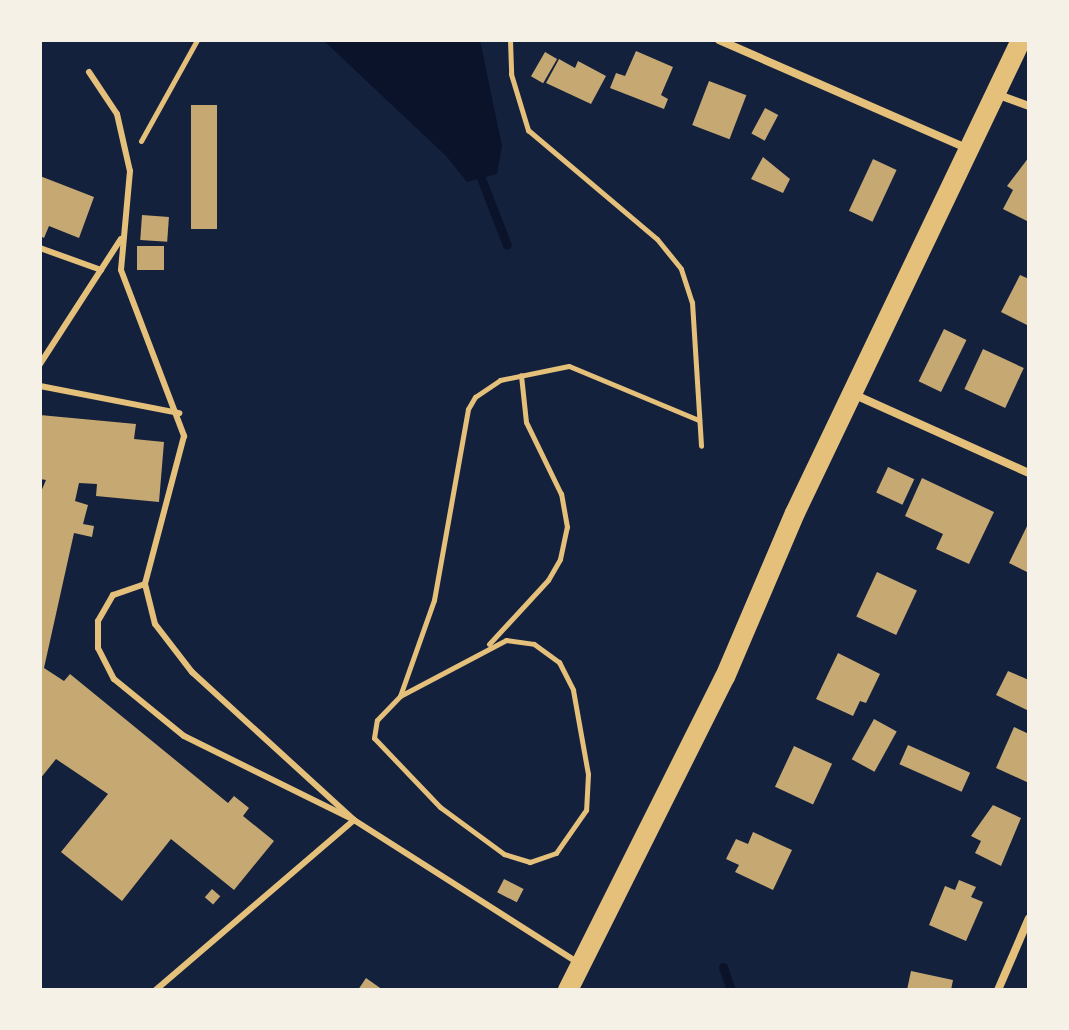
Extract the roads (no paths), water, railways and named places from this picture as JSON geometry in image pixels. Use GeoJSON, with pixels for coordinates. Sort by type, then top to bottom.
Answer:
{"type":"FeatureCollection","features":[{"type":"Feature","properties":{"kind":"main road"},"geometry":{"type":"LineString","coordinates":[[568,990],[725,677],[852,394],[1021,40]]}},
{"type":"Feature","properties":{"kind":"street"},"geometry":{"type":"LineString","coordinates":[[719,40],[969,149]]}},
{"type":"Feature","properties":{"kind":"street"},"geometry":{"type":"LineString","coordinates":[[995,94],[1029,106]]}},
{"type":"Feature","properties":{"kind":"street"},"geometry":{"type":"LineString","coordinates":[[852,394],[1029,473]]}},
{"type":"Feature","properties":{"kind":"street"},"geometry":{"type":"LineString","coordinates":[[998,990],[1029,918]]}},
{"type":"Feature","properties":{"kind":"lane"},"geometry":{"type":"LineString","coordinates":[[89,72],[117,114],[130,171],[121,270],[179,413],[184,446],[145,584],[155,624],[176,655],[354,820]]}},
{"type":"Feature","properties":{"kind":"lane"},"geometry":{"type":"LineString","coordinates":[[40,364],[124,234]]}},
{"type":"Feature","properties":{"kind":"lane"},"geometry":{"type":"LineString","coordinates":[[40,248],[101,270]]}},
{"type":"Feature","properties":{"kind":"lane"},"geometry":{"type":"LineString","coordinates":[[40,386],[179,413]]}},
{"type":"Feature","properties":{"kind":"lane"},"geometry":{"type":"LineString","coordinates":[[145,584],[113,595],[98,621],[100,657],[114,679],[184,736],[354,820],[580,963]]}},
{"type":"Feature","properties":{"kind":"lane"},"geometry":{"type":"LineString","coordinates":[[156,990],[354,820]]}},
{"type":"Feature","properties":{"kind":"water"},"geometry":{"type":"Polygon","coordinates":[[[323,40],[480,40],[502,146],[497,174],[467,182],[446,156],[323,40]]]}},
{"type":"Feature","properties":{"kind":"waterway"},"geometry":{"type":"LineString","coordinates":[[478,170],[507,245]]}},
{"type":"Feature","properties":{"kind":"waterway"},"geometry":{"type":"LineString","coordinates":[[723,967],[731,990]]}}]}
